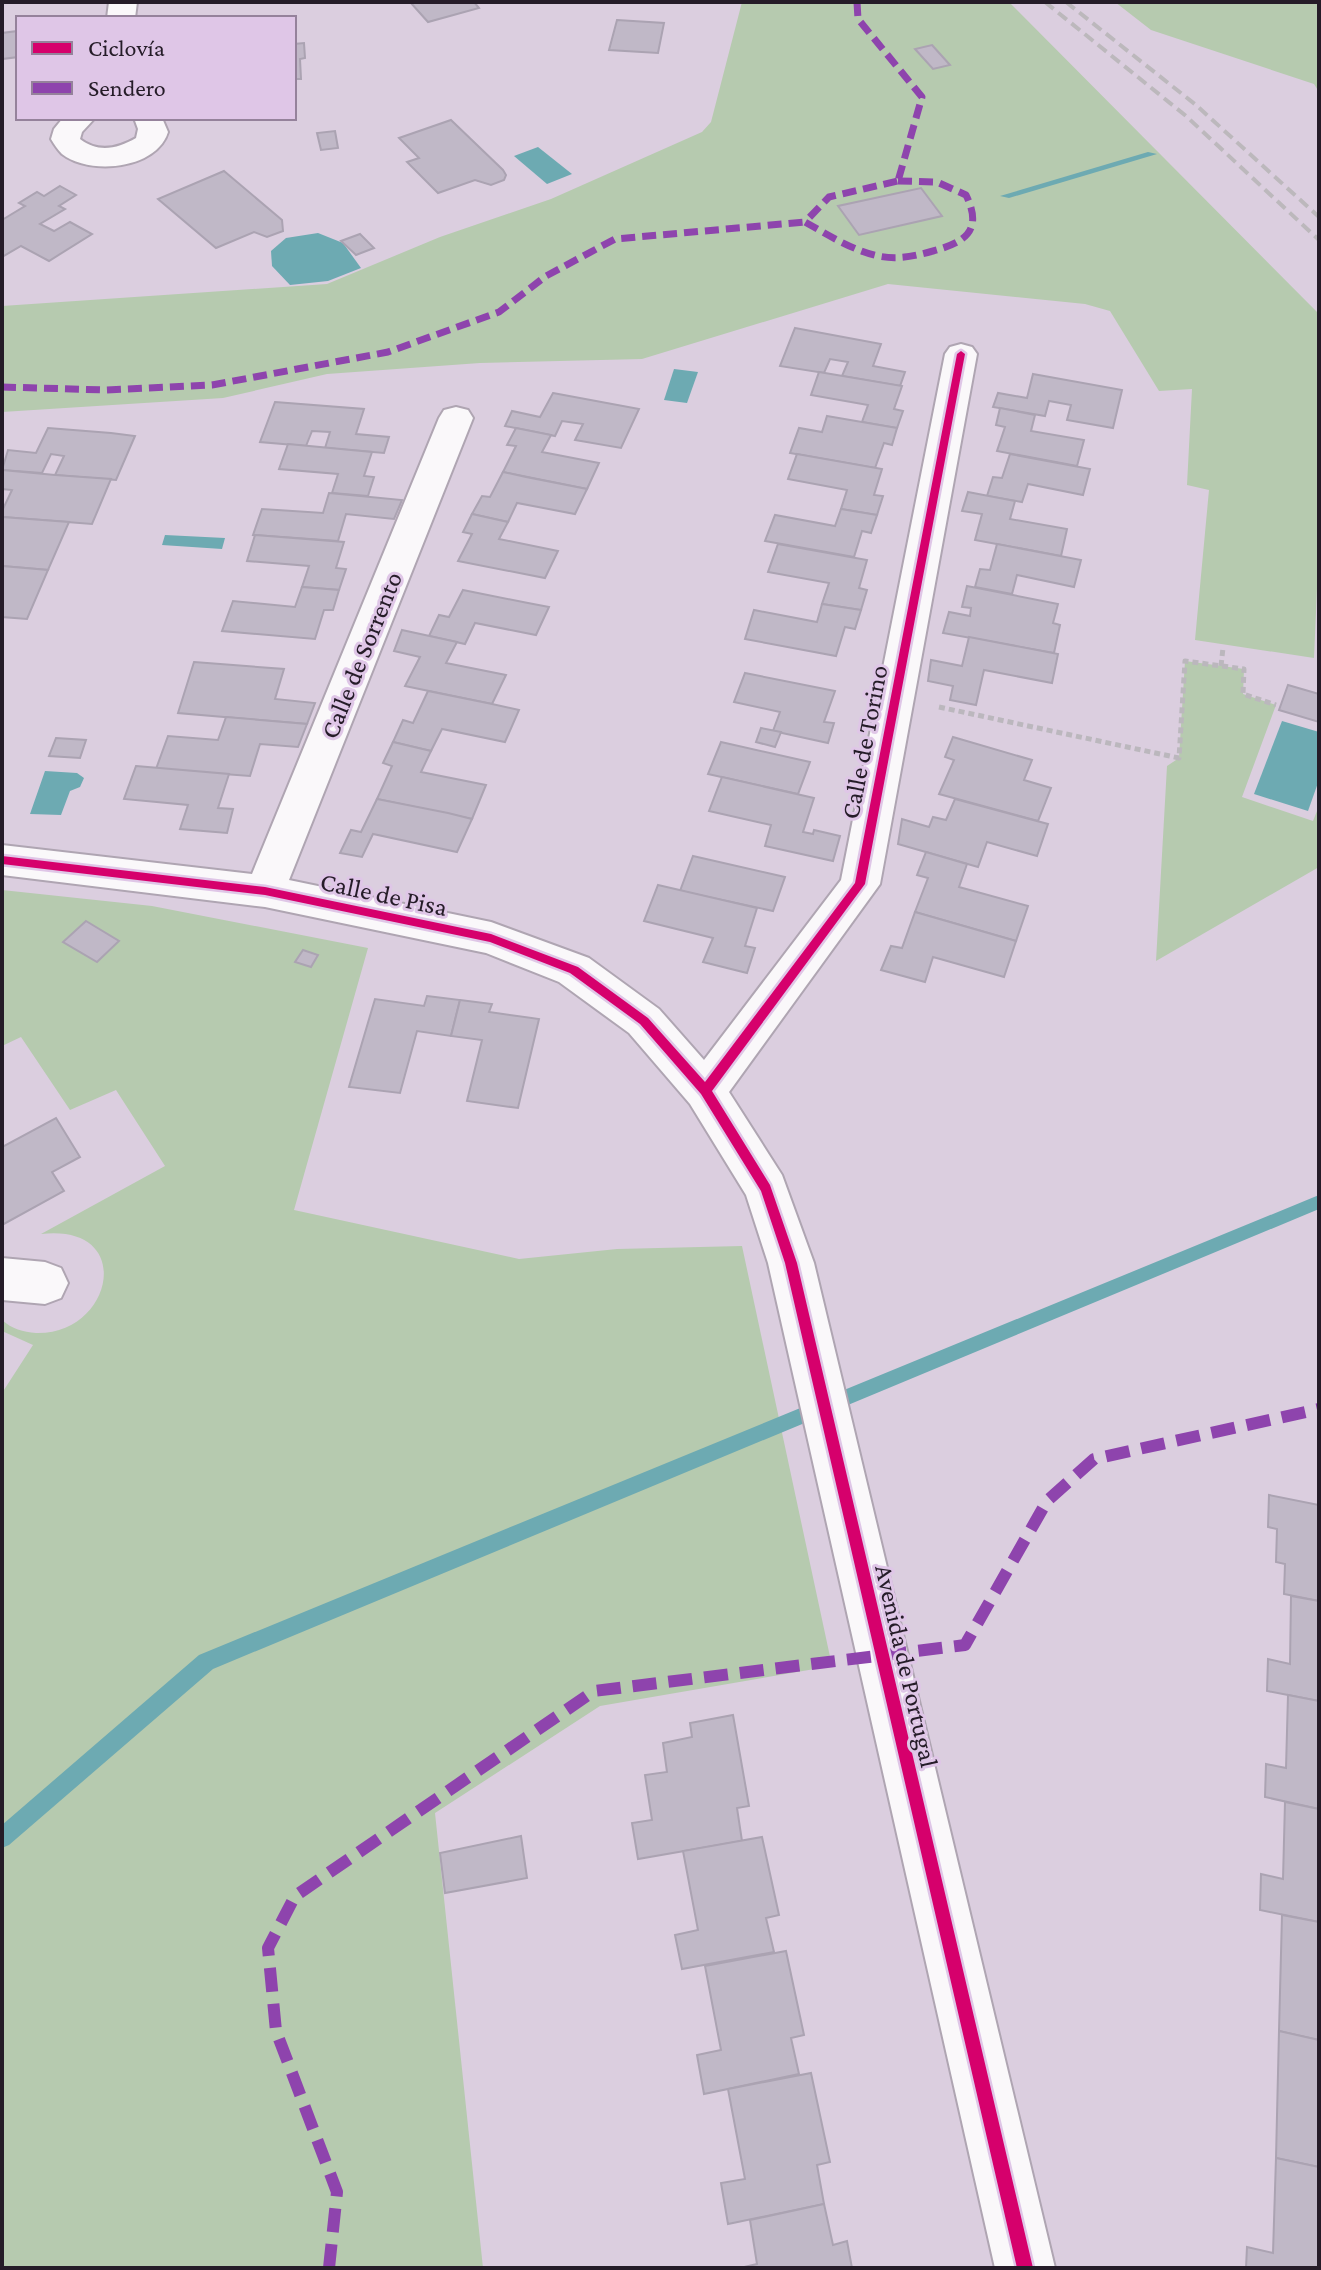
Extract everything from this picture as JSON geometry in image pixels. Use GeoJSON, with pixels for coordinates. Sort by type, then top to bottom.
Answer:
{"type":"FeatureCollection","features":[{"type":"Feature","properties":{"kind":"street"},"geometry":{"type":"LineString","coordinates":[[79,120],[68,130],[65,138],[68,145],[86,156],[100,158],[129,154],[150,142],[154,133],[149,120]]}},
{"type":"Feature","properties":{"kind":"street","name":"Calle de Torino"},"geometry":{"type":"LineString","coordinates":[[705,1091],[860,884],[961,354]]}},
{"type":"Feature","properties":{"kind":"street","name":"Calle de Sorrento"},"geometry":{"type":"LineString","coordinates":[[265,891],[456,418]]}},
{"type":"Feature","properties":{"kind":"street","name":"Calle de Pisa"},"geometry":{"type":"LineString","coordinates":[[2,860],[265,891],[491,938],[574,970],[644,1021],[705,1091]]}},
{"type":"Feature","properties":{"kind":"street","name":"Avenida de Portugal"},"geometry":{"type":"LineString","coordinates":[[705,1091],[766,1189],[791,1263],[1025,2268]]}},
{"type":"Feature","properties":{"kind":"path"},"geometry":{"type":"LineString","coordinates":[[1221,666],[1223,648]]}},
{"type":"Feature","properties":{"kind":"path"},"geometry":{"type":"LineString","coordinates":[[895,698],[1179,758],[1185,661],[1244,669],[1243,694],[1276,705]]}},
{"type":"Feature","properties":{"kind":"green space"},"geometry":{"type":"Polygon","coordinates":[[[742,2],[1009,2],[1319,314],[1319,542],[1314,658],[1195,640],[1209,490],[1187,485],[1192,389],[1159,391],[1110,311],[1085,304],[888,284],[642,359],[480,363],[327,374],[223,398],[2,412],[2,306],[327,284],[440,237],[551,199],[702,132],[711,122],[742,2]]]}},
{"type":"Feature","properties":{"kind":"green space"},"geometry":{"type":"Polygon","coordinates":[[[1115,2],[1319,2],[1319,92],[1314,84],[1151,30],[1115,2]]]}},
{"type":"Feature","properties":{"kind":"green space"},"geometry":{"type":"Polygon","coordinates":[[[1185,661],[1244,669],[1243,694],[1276,705],[1242,797],[1313,821],[1319,806],[1319,867],[1156,961],[1167,766],[1179,758],[1185,661]]]}},
{"type":"Feature","properties":{"kind":"green space"},"geometry":{"type":"Polygon","coordinates":[[[2,890],[152,906],[368,948],[294,1210],[519,1259],[617,1249],[742,1246],[832,1666],[600,1706],[435,1813],[483,2268],[2,2268],[2,1393],[33,1345],[2,1331],[2,1320],[18,1330],[36,1333],[62,1329],[83,1317],[97,1300],[103,1280],[102,1261],[92,1245],[72,1235],[41,1234],[165,1166],[116,1090],[70,1110],[21,1037],[2,1046],[2,890]]]}},
{"type":"Feature","properties":{"kind":"water"},"geometry":{"type":"Polygon","coordinates":[[[538,147],[572,174],[547,184],[514,156],[538,147]]]}},
{"type":"Feature","properties":{"kind":"water"},"geometry":{"type":"Polygon","coordinates":[[[318,233],[343,243],[361,268],[328,281],[290,285],[272,266],[271,251],[286,238],[318,233]]]}},
{"type":"Feature","properties":{"kind":"water"},"geometry":{"type":"Polygon","coordinates":[[[674,369],[698,372],[687,403],[664,400],[674,369]]]}},
{"type":"Feature","properties":{"kind":"water"},"geometry":{"type":"Polygon","coordinates":[[[165,535],[225,538],[222,549],[162,545],[165,535]]]}},
{"type":"Feature","properties":{"kind":"water"},"geometry":{"type":"Polygon","coordinates":[[[1282,721],[1319,732],[1319,780],[1308,811],[1254,794],[1282,721]]]}},
{"type":"Feature","properties":{"kind":"water"},"geometry":{"type":"Polygon","coordinates":[[[45,771],[77,773],[84,778],[80,787],[70,791],[61,815],[30,814],[45,771]]]}},
{"type":"Feature","properties":{"kind":"building"},"geometry":{"type":"Polygon","coordinates":[[[410,2],[474,2],[479,8],[428,22],[410,2]]]}},
{"type":"Feature","properties":{"kind":"building"},"geometry":{"type":"Polygon","coordinates":[[[617,20],[664,23],[658,53],[609,50],[617,20]]]}},
{"type":"Feature","properties":{"kind":"building"},"geometry":{"type":"Polygon","coordinates":[[[16,31],[16,57],[2,59],[2,33],[16,31]]]}},
{"type":"Feature","properties":{"kind":"building"},"geometry":{"type":"Polygon","coordinates":[[[304,43],[305,58],[300,59],[301,79],[296,79],[296,44],[304,43]]]}},
{"type":"Feature","properties":{"kind":"building"},"geometry":{"type":"Polygon","coordinates":[[[932,45],[950,65],[933,69],[915,49],[932,45]]]}},
{"type":"Feature","properties":{"kind":"building"},"geometry":{"type":"Polygon","coordinates":[[[451,120],[503,170],[506,175],[504,180],[491,185],[475,180],[438,193],[407,162],[419,158],[399,138],[451,120]]]}},
{"type":"Feature","properties":{"kind":"building"},"geometry":{"type":"Polygon","coordinates":[[[335,131],[338,148],[321,150],[317,133],[335,131]]]}},
{"type":"Feature","properties":{"kind":"building"},"geometry":{"type":"Polygon","coordinates":[[[224,171],[282,220],[283,231],[267,237],[254,232],[216,248],[158,199],[224,171]]]}},
{"type":"Feature","properties":{"kind":"building"},"geometry":{"type":"Polygon","coordinates":[[[60,186],[76,195],[59,206],[65,209],[40,224],[54,231],[70,222],[92,234],[49,261],[21,246],[2,257],[2,220],[25,206],[19,203],[37,192],[44,196],[60,186]]]}},
{"type":"Feature","properties":{"kind":"building"},"geometry":{"type":"Polygon","coordinates":[[[921,188],[942,216],[859,235],[838,206],[921,188]]]}},
{"type":"Feature","properties":{"kind":"building"},"geometry":{"type":"Polygon","coordinates":[[[360,234],[374,248],[356,255],[341,241],[360,234]]]}},
{"type":"Feature","properties":{"kind":"building"},"geometry":{"type":"Polygon","coordinates":[[[795,328],[881,344],[873,366],[905,372],[900,386],[842,376],[848,362],[830,359],[824,373],[780,366],[795,328]]]}},
{"type":"Feature","properties":{"kind":"building"},"geometry":{"type":"Polygon","coordinates":[[[819,372],[902,386],[894,409],[903,411],[897,428],[862,422],[868,405],[811,395],[819,372]]]}},
{"type":"Feature","properties":{"kind":"building"},"geometry":{"type":"Polygon","coordinates":[[[1033,374],[1122,390],[1113,428],[1067,420],[1071,405],[1049,401],[1045,416],[993,407],[998,393],[1027,398],[1033,374]]]}},
{"type":"Feature","properties":{"kind":"building"},"geometry":{"type":"Polygon","coordinates":[[[553,393],[639,409],[621,448],[575,440],[583,424],[562,421],[555,436],[505,426],[512,411],[540,417],[553,393]]]}},
{"type":"Feature","properties":{"kind":"building"},"geometry":{"type":"Polygon","coordinates":[[[275,402],[364,409],[356,434],[389,437],[384,453],[325,448],[330,432],[312,431],[306,446],[260,442],[275,402]]]}},
{"type":"Feature","properties":{"kind":"building"},"geometry":{"type":"Polygon","coordinates":[[[1000,408],[1035,415],[1031,431],[1084,440],[1077,466],[997,451],[1005,427],[996,425],[1000,408]]]}},
{"type":"Feature","properties":{"kind":"building"},"geometry":{"type":"Polygon","coordinates":[[[827,416],[897,428],[892,445],[884,443],[875,468],[790,453],[799,428],[822,432],[827,416]]]}},
{"type":"Feature","properties":{"kind":"building"},"geometry":{"type":"Polygon","coordinates":[[[48,428],[135,436],[116,480],[55,475],[64,456],[51,454],[42,473],[2,470],[8,450],[36,453],[48,428]]]}},
{"type":"Feature","properties":{"kind":"building"},"geometry":{"type":"Polygon","coordinates":[[[516,428],[551,435],[542,452],[599,463],[587,489],[503,472],[516,446],[507,445],[516,428]]]}},
{"type":"Feature","properties":{"kind":"building"},"geometry":{"type":"Polygon","coordinates":[[[288,444],[372,452],[364,476],[374,477],[368,496],[332,493],[338,474],[279,469],[288,444]]]}},
{"type":"Feature","properties":{"kind":"building"},"geometry":{"type":"Polygon","coordinates":[[[797,454],[882,469],[874,495],[883,496],[877,515],[841,509],[847,490],[788,479],[797,454]]]}},
{"type":"Feature","properties":{"kind":"building"},"geometry":{"type":"Polygon","coordinates":[[[1010,454],[1090,469],[1083,495],[1028,484],[1022,502],[987,496],[993,477],[1002,478],[1010,454]]]}},
{"type":"Feature","properties":{"kind":"building"},"geometry":{"type":"Polygon","coordinates":[[[2,470],[111,479],[92,524],[3,517],[2,511],[12,490],[2,489],[2,470]]]}},
{"type":"Feature","properties":{"kind":"building"},"geometry":{"type":"Polygon","coordinates":[[[503,472],[587,489],[575,514],[517,503],[508,522],[472,514],[482,496],[490,497],[503,472]]]}},
{"type":"Feature","properties":{"kind":"building"},"geometry":{"type":"Polygon","coordinates":[[[968,492],[1015,501],[1010,519],[1067,529],[1061,556],[975,540],[982,514],[962,511],[968,492]]]}},
{"type":"Feature","properties":{"kind":"building"},"geometry":{"type":"Polygon","coordinates":[[[329,493],[402,500],[394,519],[346,514],[338,541],[253,535],[262,509],[323,513],[329,493]]]}},
{"type":"Feature","properties":{"kind":"building"},"geometry":{"type":"Polygon","coordinates":[[[841,509],[877,515],[871,533],[862,531],[854,557],[765,541],[775,515],[835,526],[841,509]]]}},
{"type":"Feature","properties":{"kind":"building"},"geometry":{"type":"Polygon","coordinates":[[[472,514],[508,522],[499,539],[558,551],[545,578],[458,561],[472,534],[463,532],[472,514]]]}},
{"type":"Feature","properties":{"kind":"building"},"geometry":{"type":"Polygon","coordinates":[[[2,517],[69,522],[48,570],[2,566],[2,517]]]}},
{"type":"Feature","properties":{"kind":"building"},"geometry":{"type":"Polygon","coordinates":[[[255,535],[344,542],[336,568],[346,569],[339,590],[302,587],[309,566],[247,561],[255,535]]]}},
{"type":"Feature","properties":{"kind":"building"},"geometry":{"type":"Polygon","coordinates":[[[778,544],[867,560],[859,588],[867,590],[861,610],[822,604],[829,583],[768,572],[778,544]]]}},
{"type":"Feature","properties":{"kind":"building"},"geometry":{"type":"Polygon","coordinates":[[[997,544],[1081,560],[1074,587],[1017,575],[1012,594],[975,587],[980,569],[990,570],[997,544]]]}},
{"type":"Feature","properties":{"kind":"building"},"geometry":{"type":"Polygon","coordinates":[[[2,566],[48,570],[27,619],[2,617],[2,566]]]}},
{"type":"Feature","properties":{"kind":"building"},"geometry":{"type":"Polygon","coordinates":[[[967,586],[1058,604],[1053,623],[1060,625],[1054,653],[943,633],[949,612],[970,616],[971,608],[962,607],[967,586]]]}},
{"type":"Feature","properties":{"kind":"building"},"geometry":{"type":"Polygon","coordinates":[[[302,587],[339,590],[333,610],[324,610],[315,639],[222,631],[233,601],[295,607],[302,587]]]}},
{"type":"Feature","properties":{"kind":"building"},"geometry":{"type":"Polygon","coordinates":[[[463,590],[549,607],[536,635],[475,623],[465,644],[429,636],[439,615],[449,617],[463,590]]]}},
{"type":"Feature","properties":{"kind":"building"},"geometry":{"type":"Polygon","coordinates":[[[822,604],[861,610],[855,629],[845,627],[836,656],[745,639],[754,610],[817,622],[822,604]]]}},
{"type":"Feature","properties":{"kind":"building"},"geometry":{"type":"Polygon","coordinates":[[[402,630],[457,642],[446,663],[506,675],[492,704],[405,686],[420,657],[394,651],[402,630]]]}},
{"type":"Feature","properties":{"kind":"building"},"geometry":{"type":"Polygon","coordinates":[[[969,637],[1058,654],[1052,683],[984,670],[976,705],[950,700],[953,686],[928,681],[931,660],[962,666],[969,637]]]}},
{"type":"Feature","properties":{"kind":"building"},"geometry":{"type":"Polygon","coordinates":[[[194,662],[284,669],[275,699],[315,703],[307,724],[178,713],[194,662]]]}},
{"type":"Feature","properties":{"kind":"building"},"geometry":{"type":"Polygon","coordinates":[[[745,673],[835,691],[824,722],[834,723],[828,743],[773,731],[780,712],[734,702],[745,673]]]}},
{"type":"Feature","properties":{"kind":"building"},"geometry":{"type":"Polygon","coordinates":[[[1288,685],[1319,694],[1319,722],[1279,710],[1288,685]]]}},
{"type":"Feature","properties":{"kind":"building"},"geometry":{"type":"Polygon","coordinates":[[[428,691],[519,710],[505,742],[442,729],[431,751],[393,742],[403,720],[413,723],[428,691]]]}},
{"type":"Feature","properties":{"kind":"building"},"geometry":{"type":"Polygon","coordinates":[[[226,717],[307,724],[298,747],[260,744],[250,776],[156,769],[168,736],[218,740],[226,717]]]}},
{"type":"Feature","properties":{"kind":"building"},"geometry":{"type":"Polygon","coordinates":[[[761,728],[781,732],[775,747],[756,742],[761,728]]]}},
{"type":"Feature","properties":{"kind":"building"},"geometry":{"type":"Polygon","coordinates":[[[953,737],[1032,760],[1024,780],[1051,788],[1038,821],[939,794],[954,760],[945,757],[953,737]]]}},
{"type":"Feature","properties":{"kind":"building"},"geometry":{"type":"Polygon","coordinates":[[[56,738],[86,740],[80,758],[49,756],[56,738]]]}},
{"type":"Feature","properties":{"kind":"building"},"geometry":{"type":"Polygon","coordinates":[[[393,742],[431,751],[421,772],[486,785],[472,819],[377,799],[392,766],[383,763],[393,742]]]}},
{"type":"Feature","properties":{"kind":"building"},"geometry":{"type":"Polygon","coordinates":[[[721,742],[810,762],[798,794],[708,774],[721,742]]]}},
{"type":"Feature","properties":{"kind":"building"},"geometry":{"type":"Polygon","coordinates":[[[136,766],[229,774],[218,808],[233,809],[227,833],[180,829],[188,805],[124,799],[136,766]]]}},
{"type":"Feature","properties":{"kind":"building"},"geometry":{"type":"Polygon","coordinates":[[[722,777],[814,798],[803,832],[813,834],[814,830],[840,836],[833,861],[765,846],[771,825],[709,811],[722,777]]]}},
{"type":"Feature","properties":{"kind":"building"},"geometry":{"type":"Polygon","coordinates":[[[377,799],[472,819],[457,852],[373,834],[362,857],[340,853],[351,830],[361,832],[377,799]]]}},
{"type":"Feature","properties":{"kind":"building"},"geometry":{"type":"Polygon","coordinates":[[[955,799],[1048,824],[1037,856],[987,842],[978,867],[898,844],[902,819],[929,827],[933,817],[946,820],[955,799]]]}},
{"type":"Feature","properties":{"kind":"building"},"geometry":{"type":"Polygon","coordinates":[[[926,852],[967,864],[959,887],[1028,906],[1016,941],[915,912],[928,878],[917,875],[926,852]]]}},
{"type":"Feature","properties":{"kind":"building"},"geometry":{"type":"Polygon","coordinates":[[[693,856],[785,877],[773,911],[680,891],[693,856]]]}},
{"type":"Feature","properties":{"kind":"building"},"geometry":{"type":"Polygon","coordinates":[[[658,885],[757,908],[745,946],[755,948],[747,973],[703,962],[713,938],[644,921],[658,885]]]}},
{"type":"Feature","properties":{"kind":"building"},"geometry":{"type":"Polygon","coordinates":[[[915,912],[1016,941],[1004,977],[933,957],[925,982],[881,970],[891,946],[902,948],[915,912]]]}},
{"type":"Feature","properties":{"kind":"building"},"geometry":{"type":"Polygon","coordinates":[[[86,921],[119,941],[97,962],[63,942],[86,921]]]}},
{"type":"Feature","properties":{"kind":"building"},"geometry":{"type":"Polygon","coordinates":[[[303,950],[318,955],[311,967],[295,962],[303,950]]]}},
{"type":"Feature","properties":{"kind":"building"},"geometry":{"type":"Polygon","coordinates":[[[427,996],[460,1000],[451,1036],[417,1031],[400,1093],[349,1087],[375,999],[424,1006],[427,996]]]}},
{"type":"Feature","properties":{"kind":"building"},"geometry":{"type":"Polygon","coordinates":[[[460,1000],[492,1004],[489,1012],[539,1019],[518,1108],[467,1101],[482,1040],[451,1036],[460,1000]]]}},
{"type":"Feature","properties":{"kind":"building"},"geometry":{"type":"Polygon","coordinates":[[[56,1118],[80,1157],[52,1172],[64,1191],[2,1225],[2,1147],[56,1118]]]}},
{"type":"Feature","properties":{"kind":"building"},"geometry":{"type":"Polygon","coordinates":[[[1269,1495],[1319,1505],[1319,1601],[1284,1594],[1285,1564],[1276,1562],[1277,1529],[1268,1527],[1269,1495]]]}},
{"type":"Feature","properties":{"kind":"building"},"geometry":{"type":"Polygon","coordinates":[[[1291,1596],[1319,1601],[1319,1701],[1267,1691],[1268,1659],[1290,1664],[1291,1596]]]}},
{"type":"Feature","properties":{"kind":"building"},"geometry":{"type":"Polygon","coordinates":[[[1288,1695],[1319,1701],[1319,1809],[1265,1797],[1266,1764],[1286,1768],[1288,1695]]]}},
{"type":"Feature","properties":{"kind":"building"},"geometry":{"type":"Polygon","coordinates":[[[733,1715],[749,1806],[737,1808],[742,1841],[638,1859],[632,1823],[652,1820],[645,1775],[667,1772],[663,1743],[692,1737],[690,1723],[733,1715]]]}},
{"type":"Feature","properties":{"kind":"building"},"geometry":{"type":"Polygon","coordinates":[[[1285,1802],[1319,1809],[1319,1922],[1260,1910],[1261,1874],[1283,1879],[1285,1802]]]}},
{"type":"Feature","properties":{"kind":"building"},"geometry":{"type":"Polygon","coordinates":[[[521,1836],[527,1878],[445,1893],[440,1853],[521,1836]]]}},
{"type":"Feature","properties":{"kind":"building"},"geometry":{"type":"Polygon","coordinates":[[[762,1837],[779,1915],[766,1918],[774,1952],[682,1969],[675,1935],[698,1930],[683,1851],[762,1837]]]}},
{"type":"Feature","properties":{"kind":"building"},"geometry":{"type":"Polygon","coordinates":[[[1282,1915],[1319,1922],[1319,2040],[1279,2031],[1282,1915]]]}},
{"type":"Feature","properties":{"kind":"building"},"geometry":{"type":"Polygon","coordinates":[[[786,1951],[804,2035],[791,2038],[799,2074],[704,2094],[697,2055],[721,2050],[705,1966],[786,1951]]]}},
{"type":"Feature","properties":{"kind":"building"},"geometry":{"type":"Polygon","coordinates":[[[1279,2031],[1319,2040],[1319,2167],[1276,2158],[1279,2031]]]}},
{"type":"Feature","properties":{"kind":"building"},"geometry":{"type":"Polygon","coordinates":[[[811,2073],[830,2162],[817,2165],[824,2204],[728,2224],[721,2183],[745,2179],[728,2089],[811,2073]]]}},
{"type":"Feature","properties":{"kind":"building"},"geometry":{"type":"Polygon","coordinates":[[[1276,2158],[1319,2167],[1319,2268],[1246,2268],[1247,2247],[1273,2253],[1276,2158]]]}},
{"type":"Feature","properties":{"kind":"building"},"geometry":{"type":"Polygon","coordinates":[[[824,2204],[833,2245],[847,2241],[852,2268],[740,2268],[757,2264],[750,2220],[824,2204]]]}},
{"type":"Feature","properties":{"kind":"waterway"},"geometry":{"type":"LineString","coordinates":[[1005,196],[1152,154]]}},
{"type":"Feature","properties":{"kind":"waterway"},"geometry":{"type":"LineString","coordinates":[[2,1838],[206,1662],[1319,1202]]}},
{"type":"Feature","properties":{"kind":"railway"},"geometry":{"type":"LineString","coordinates":[[1045,2],[1186,116],[1319,240]]}},
{"type":"Feature","properties":{"kind":"railway"},"geometry":{"type":"LineString","coordinates":[[1066,2],[1196,105],[1319,217]]}},
{"type":"Feature","properties":{"kind":"marked path"},"geometry":{"type":"LineString","coordinates":[[857,2],[858,19],[922,97],[898,181]]}},
{"type":"Feature","properties":{"kind":"marked path"},"geometry":{"type":"LineString","coordinates":[[2,387],[106,390],[212,385],[388,352],[499,312],[546,276],[615,239],[805,222],[849,246],[879,256],[906,258],[959,244],[970,230],[973,210],[966,195],[937,182],[898,181],[829,197],[805,222]]}},
{"type":"Feature","properties":{"kind":"marked path"},"geometry":{"type":"LineString","coordinates":[[329,2268],[337,2192],[276,2031],[268,1948],[295,1896],[594,1691],[965,1645],[1047,1501],[1094,1459],[1319,1409]]}},
{"type":"Feature","properties":{"kind":"cycle path"},"geometry":{"type":"LineString","coordinates":[[705,1091],[860,884],[961,354]]}},
{"type":"Feature","properties":{"kind":"cycle path"},"geometry":{"type":"LineString","coordinates":[[2,860],[265,891],[491,938],[574,970],[644,1021],[705,1091],[766,1189],[791,1263],[1025,2268]]}}]}
